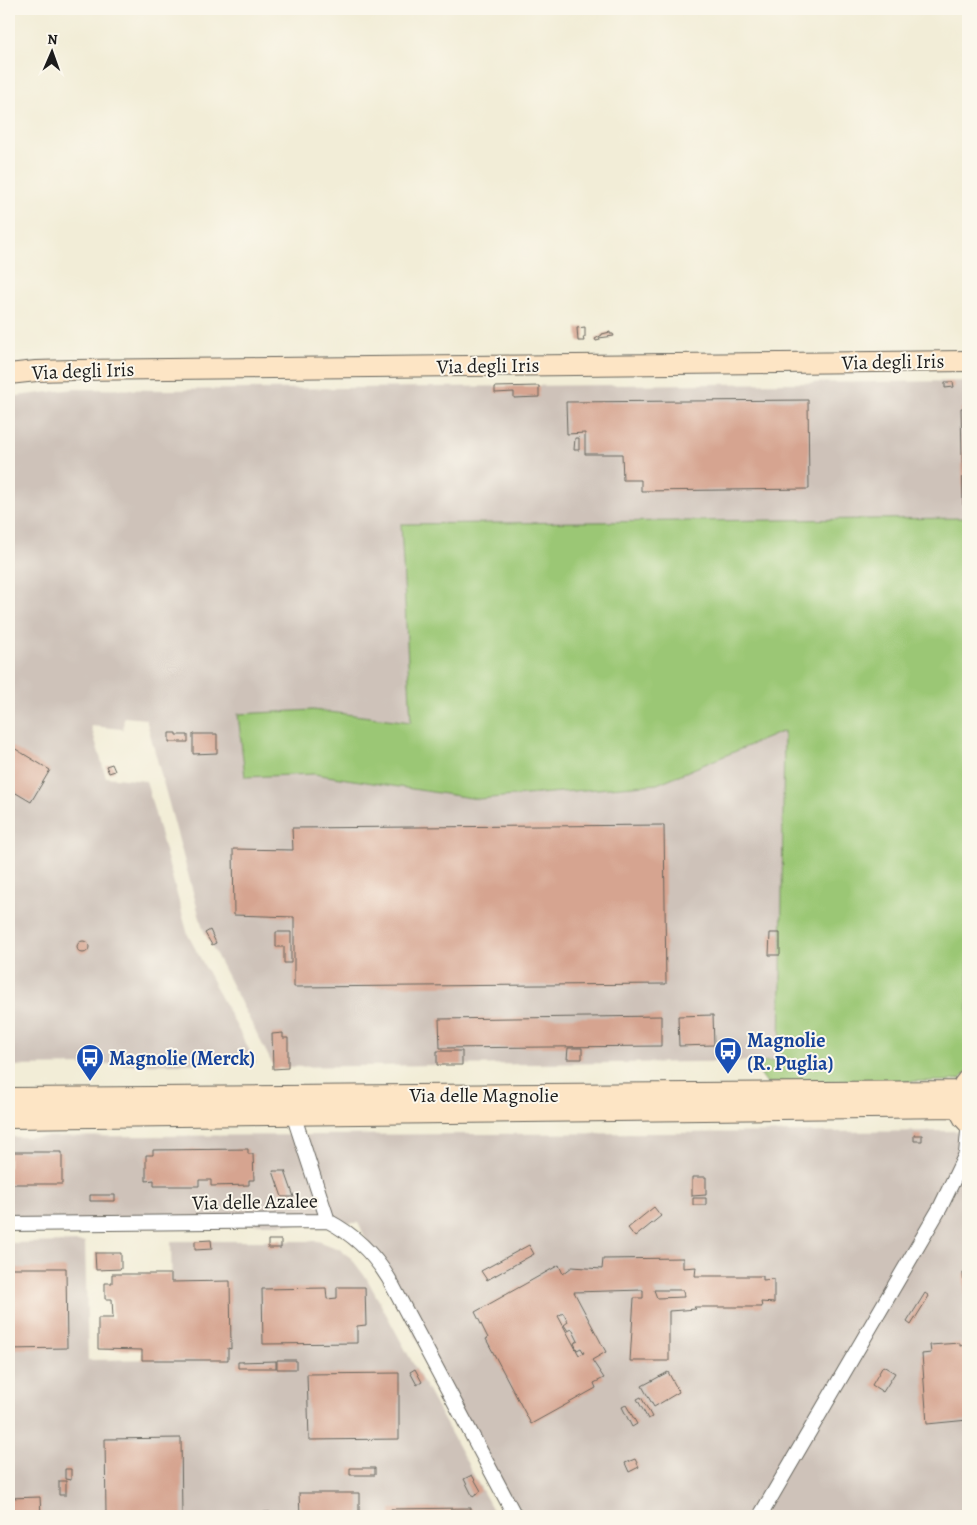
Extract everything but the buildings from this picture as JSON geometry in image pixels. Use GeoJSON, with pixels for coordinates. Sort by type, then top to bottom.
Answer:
{"type":"FeatureCollection","features":[{"type":"Feature","properties":{"kind":"street","name":"Via degli Iris"},"geometry":{"type":"LineString","coordinates":[[9,374],[74,370],[968,361]]}},
{"type":"Feature","properties":{"kind":"street","name":"Via delle Magnolie"},"geometry":{"type":"LineString","coordinates":[[9,1098],[285,1109]]}},
{"type":"Feature","properties":{"kind":"street","name":"Via delle Magnolie"},"geometry":{"type":"LineString","coordinates":[[9,1118],[285,1109],[964,1100]]}},
{"type":"Feature","properties":{"kind":"street"},"geometry":{"type":"LineString","coordinates":[[285,1109],[328,1221]]}},
{"type":"Feature","properties":{"kind":"street"},"geometry":{"type":"LineString","coordinates":[[760,1516],[940,1208],[967,1153],[968,1132]]}},
{"type":"Feature","properties":{"kind":"street","name":"Via delle Azalee"},"geometry":{"type":"LineString","coordinates":[[9,1224],[328,1221],[357,1240],[380,1264],[515,1516]]}},
{"type":"Feature","properties":{"kind":"shaded area"},"geometry":{"type":"Polygon","coordinates":[[[968,381],[968,518],[401,524],[411,722],[313,710],[245,777],[314,774],[478,799],[657,784],[784,730],[780,1061],[274,1067],[203,929],[146,719],[124,717],[123,729],[91,726],[106,777],[146,781],[188,935],[256,1063],[9,1066],[9,397],[74,389],[169,390],[968,381]]]}},
{"type":"Feature","properties":{"kind":"shaded area"},"geometry":{"type":"Polygon","coordinates":[[[968,1131],[968,1516],[507,1516],[358,1223],[9,1227],[9,1137],[968,1131]]]}},
{"type":"Feature","properties":{"kind":"shaded area"},"geometry":{"type":"Polygon","coordinates":[[[171,1241],[318,1241],[339,1249],[351,1258],[367,1279],[496,1516],[9,1516],[9,1243],[85,1242],[88,1360],[173,1359],[171,1241]]]}},
{"type":"Feature","properties":{"kind":"green space"},"geometry":{"type":"Polygon","coordinates":[[[968,518],[968,1071],[960,1079],[950,1081],[767,1083],[752,1062],[780,1061],[784,731],[657,784],[478,799],[314,774],[245,777],[238,714],[313,710],[411,722],[401,524],[968,518]]]}},
{"type":"Feature","properties":{"kind":"place","name":"Magnolie (R. Puglia)"},"geometry":{"type":"Point","coordinates":[728,1075]}},
{"type":"Feature","properties":{"kind":"place","name":"Magnolie (Merck)"},"geometry":{"type":"Point","coordinates":[90,1082]}}]}
